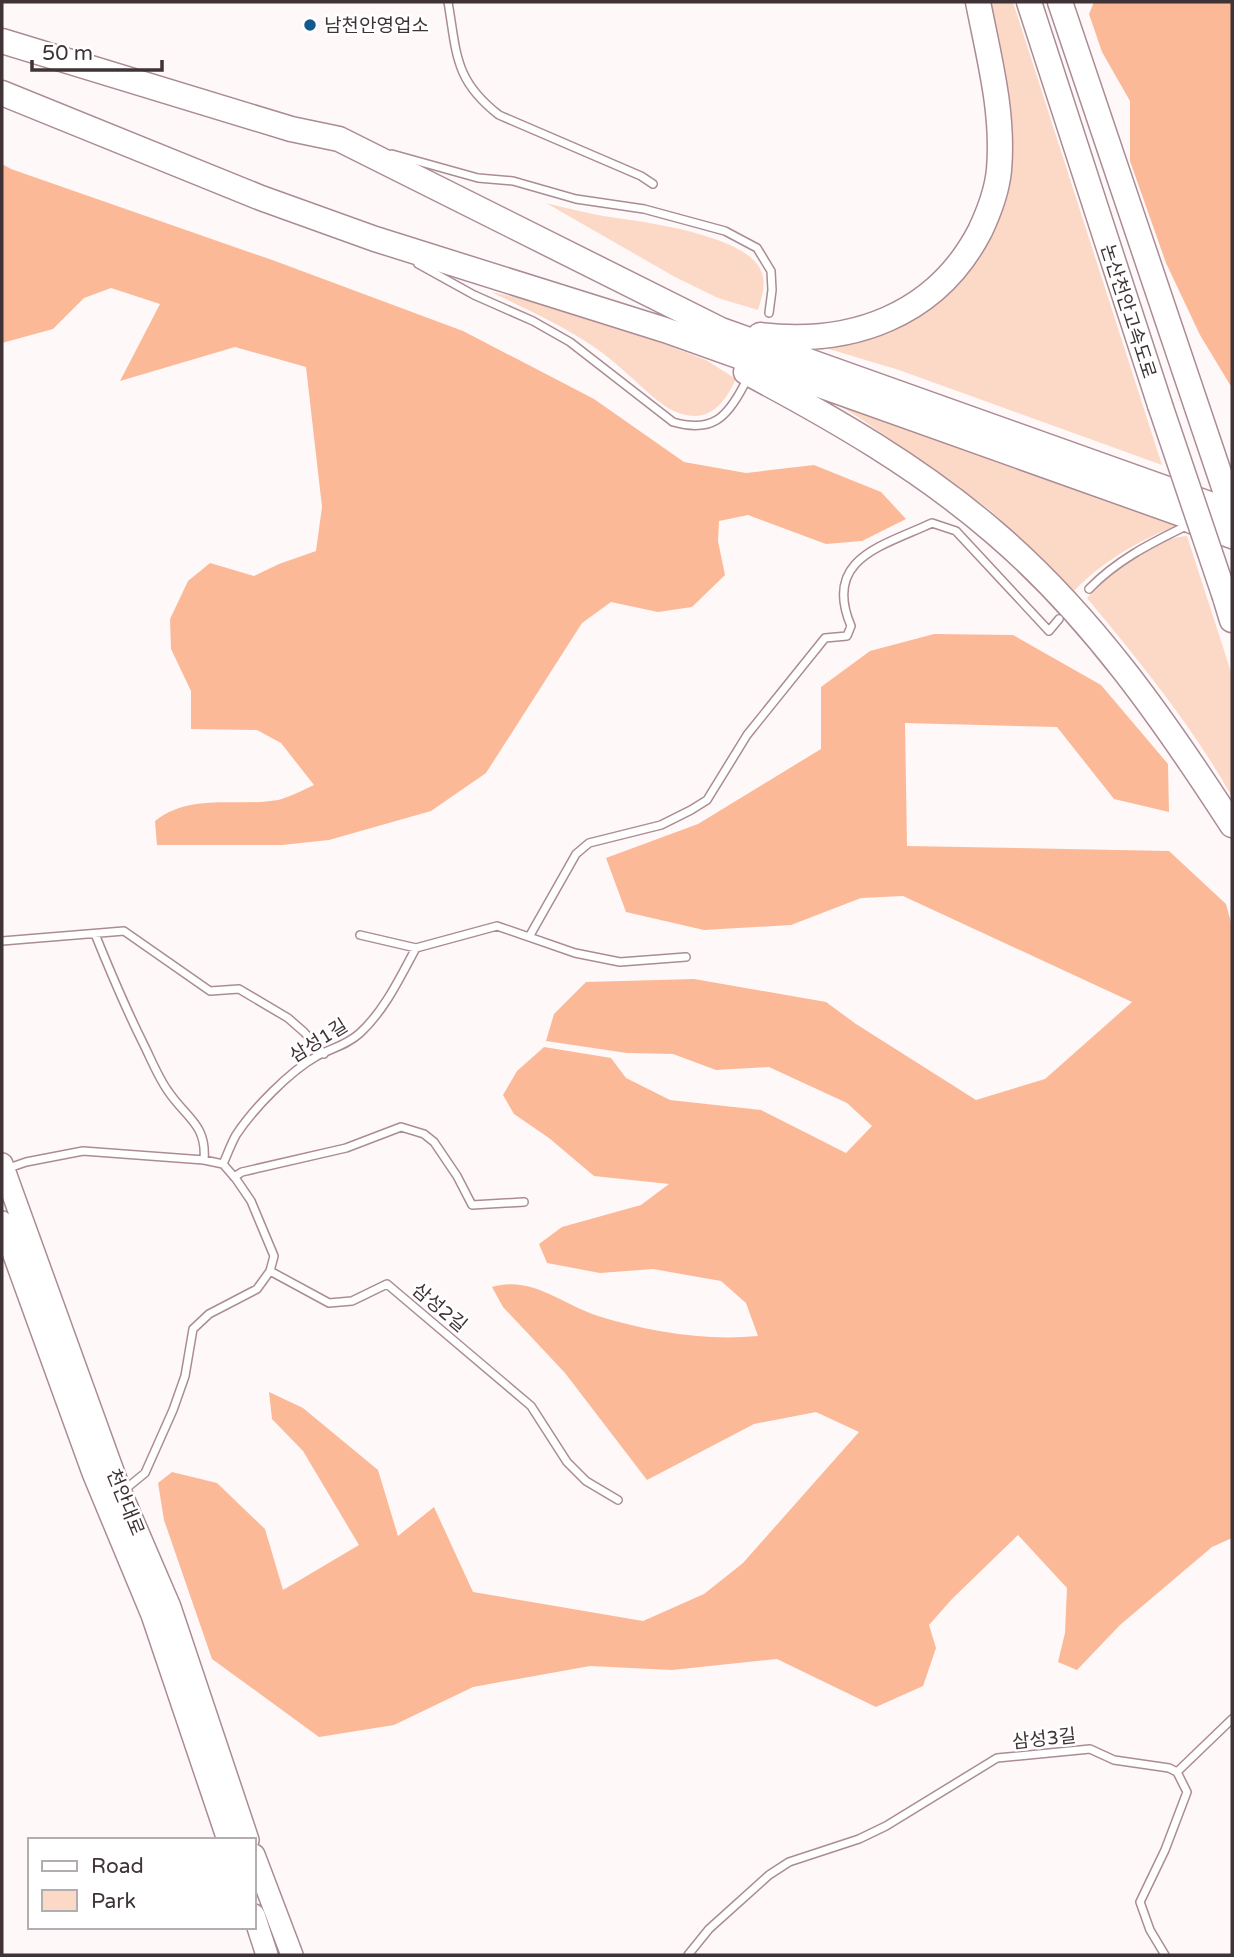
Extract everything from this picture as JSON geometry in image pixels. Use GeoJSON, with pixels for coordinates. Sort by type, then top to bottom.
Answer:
{"type":"FeatureCollection","features":[{"type":"Feature","properties":{"kind":"highway"},"geometry":{"type":"LineString","coordinates":[[721,330],[799,337],[856,331],[911,308],[940,286],[969,251],[989,213],[999,174],[1001,136],[998,101],[978,2]]}},
{"type":"Feature","properties":{"kind":"highway","name":"논산천안고속도로"},"geometry":{"type":"LineString","coordinates":[[1029,2],[1229,608]]}},
{"type":"Feature","properties":{"kind":"highway","name":"논산천안고속도로"},"geometry":{"type":"LineString","coordinates":[[1060,2],[1232,512]]}},
{"type":"Feature","properties":{"kind":"highway"},"geometry":{"type":"LineString","coordinates":[[2,41],[291,129],[340,139],[721,330],[1232,512]]}},
{"type":"Feature","properties":{"kind":"highway"},"geometry":{"type":"LineString","coordinates":[[2,93],[261,198],[375,239],[664,330],[1232,532]]}},
{"type":"Feature","properties":{"kind":"highway"},"geometry":{"type":"LineString","coordinates":[[664,330],[806,404],[855,433],[941,491],[995,532],[1062,598],[1130,679],[1161,718],[1232,825]]}},
{"type":"Feature","properties":{"kind":"main road","name":"천안대로"},"geometry":{"type":"LineString","coordinates":[[3,1168],[121,1493],[170,1607],[247,1838]]}},
{"type":"Feature","properties":{"kind":"main road","name":"천안대로"},"geometry":{"type":"LineString","coordinates":[[2,1222],[93,1473],[152,1615],[227,1838]]}},
{"type":"Feature","properties":{"kind":"main road"},"geometry":{"type":"LineString","coordinates":[[256,1860],[292,1955]]}},
{"type":"Feature","properties":{"kind":"main road"},"geometry":{"type":"LineString","coordinates":[[256,1921],[267,1955]]}},
{"type":"Feature","properties":{"kind":"lane"},"geometry":{"type":"LineString","coordinates":[[448,2],[458,60],[469,86],[481,101],[499,115],[641,176],[653,184]]}},
{"type":"Feature","properties":{"kind":"lane"},"geometry":{"type":"LineString","coordinates":[[340,139],[478,177],[513,181],[576,199],[644,209],[725,231],[757,248],[771,271],[769,313]]}},
{"type":"Feature","properties":{"kind":"lane"},"geometry":{"type":"LineString","coordinates":[[375,239],[474,295],[533,321],[570,342],[673,422],[691,427],[708,424],[722,417],[733,407],[744,384]]}},
{"type":"Feature","properties":{"kind":"lane"},"geometry":{"type":"LineString","coordinates":[[528,937],[576,854],[589,843],[661,825],[707,800],[747,735],[825,638],[847,636],[851,626],[843,608],[845,578],[859,557],[932,523],[956,531],[1049,631],[1059,619]]}},
{"type":"Feature","properties":{"kind":"lane"},"geometry":{"type":"LineString","coordinates":[[1088,589],[1104,573],[1144,547],[1184,527],[1232,545]]}},
{"type":"Feature","properties":{"kind":"lane"},"geometry":{"type":"LineString","coordinates":[[360,935],[416,948],[498,926],[575,953],[620,962],[686,957]]}},
{"type":"Feature","properties":{"kind":"lane"},"geometry":{"type":"LineString","coordinates":[[2,941],[124,931],[210,991],[239,989],[288,1018],[324,1054]]}},
{"type":"Feature","properties":{"kind":"lane"},"geometry":{"type":"LineString","coordinates":[[94,933],[119,994],[155,1069],[168,1092],[201,1130],[205,1146],[204,1160]]}},
{"type":"Feature","properties":{"kind":"lane","name":"삼성1길"},"geometry":{"type":"LineString","coordinates":[[223,1164],[236,1136],[256,1110],[292,1074],[342,1046],[359,1034],[379,1013],[416,948]]}},
{"type":"Feature","properties":{"kind":"lane"},"geometry":{"type":"LineString","coordinates":[[234,1177],[242,1172],[346,1148],[401,1128],[424,1134],[433,1142],[457,1176],[472,1205],[524,1202]]}},
{"type":"Feature","properties":{"kind":"lane"},"geometry":{"type":"LineString","coordinates":[[3,1168],[83,1151],[204,1160],[223,1164],[251,1201],[274,1256],[270,1271],[257,1289],[209,1314],[193,1329],[185,1376],[173,1410],[145,1473],[121,1493]]}},
{"type":"Feature","properties":{"kind":"lane","name":"삼성2길"},"geometry":{"type":"LineString","coordinates":[[270,1271],[329,1303],[352,1301],[387,1284],[531,1406],[567,1462],[586,1481],[618,1500]]}},
{"type":"Feature","properties":{"kind":"lane"},"geometry":{"type":"LineString","coordinates":[[1165,1955],[1150,1930],[1140,1902],[1165,1850],[1187,1792],[1177,1772],[1232,1719]]}},
{"type":"Feature","properties":{"kind":"lane","name":"삼성3길"},"geometry":{"type":"LineString","coordinates":[[688,1955],[709,1928],[769,1875],[789,1861],[859,1839],[886,1826],[997,1758],[1090,1749],[1114,1759],[1177,1772]]}},
{"type":"Feature","properties":{"kind":"green space"},"geometry":{"type":"Polygon","coordinates":[[[986,2],[1013,2],[1162,465],[899,370],[809,343],[868,338],[994,222],[986,2]]]}},
{"type":"Feature","properties":{"kind":"green space"},"geometry":{"type":"Polygon","coordinates":[[[546,203],[688,231],[729,245],[746,254],[760,269],[764,286],[758,310],[718,298],[675,277],[546,203]]]}},
{"type":"Feature","properties":{"kind":"green space"},"geometry":{"type":"Polygon","coordinates":[[[491,292],[574,310],[706,360],[736,379],[725,398],[709,413],[695,416],[680,414],[661,403],[591,345],[549,320],[491,292]]]}},
{"type":"Feature","properties":{"kind":"green space"},"geometry":{"type":"Polygon","coordinates":[[[799,381],[1181,524],[1124,552],[1074,591],[990,510],[861,419],[799,381]]]}},
{"type":"Feature","properties":{"kind":"green space"},"geometry":{"type":"Polygon","coordinates":[[[1187,536],[1232,675],[1232,797],[1182,719],[1087,598],[1119,568],[1146,550],[1174,538],[1187,536]]]}},
{"type":"Feature","properties":{"kind":"shaded area"},"geometry":{"type":"Polygon","coordinates":[[[1094,2],[1232,2],[1232,388],[1200,335],[1166,263],[1130,161],[1130,101],[1102,52],[1089,14],[1094,2]]]}},
{"type":"Feature","properties":{"kind":"shaded area"},"geometry":{"type":"Polygon","coordinates":[[[2,164],[463,331],[594,399],[684,462],[746,473],[814,465],[881,492],[906,519],[862,541],[826,544],[748,515],[719,521],[718,541],[725,575],[692,607],[658,612],[611,602],[582,623],[486,773],[431,811],[329,840],[282,845],[157,845],[155,821],[169,812],[198,804],[278,800],[314,785],[281,743],[257,730],[191,729],[191,691],[171,649],[170,619],[188,581],[210,563],[254,576],[316,551],[322,507],[306,367],[235,347],[120,381],[160,304],[111,288],[84,298],[53,329],[2,343],[2,164]]]}},
{"type":"Feature","properties":{"kind":"shaded area"},"geometry":{"type":"Polygon","coordinates":[[[934,634],[1013,635],[1101,685],[1168,764],[1169,812],[1114,799],[1057,727],[905,723],[907,846],[1169,851],[1226,904],[1232,926],[1232,1538],[1212,1547],[1120,1625],[1077,1670],[1058,1662],[1065,1633],[1067,1588],[1018,1535],[929,1625],[936,1648],[923,1686],[876,1707],[777,1659],[672,1670],[590,1666],[473,1687],[394,1725],[319,1737],[212,1659],[164,1520],[158,1483],[172,1472],[217,1483],[265,1529],[283,1590],[359,1545],[303,1451],[272,1419],[269,1392],[303,1408],[378,1470],[398,1536],[434,1507],[473,1592],[643,1621],[704,1594],[743,1563],[859,1432],[816,1412],[754,1424],[647,1480],[565,1373],[503,1307],[492,1287],[520,1285],[546,1293],[598,1316],[637,1327],[697,1336],[758,1336],[746,1303],[721,1281],[653,1269],[600,1273],[547,1263],[539,1244],[562,1227],[641,1205],[669,1184],[594,1176],[549,1138],[514,1114],[503,1095],[517,1071],[544,1047],[611,1058],[626,1078],[670,1100],[761,1110],[846,1153],[872,1126],[847,1103],[769,1067],[716,1070],[673,1054],[627,1053],[546,1041],[554,1014],[586,982],[694,979],[826,1002],[976,1100],[1045,1079],[1132,1002],[903,896],[861,898],[791,925],[704,930],[626,912],[606,858],[698,824],[821,749],[821,687],[870,651],[934,634]]]}},
{"type":"Feature","properties":{"kind":"place","name":"남천안영업소"},"geometry":{"type":"Point","coordinates":[310,25]}}]}
